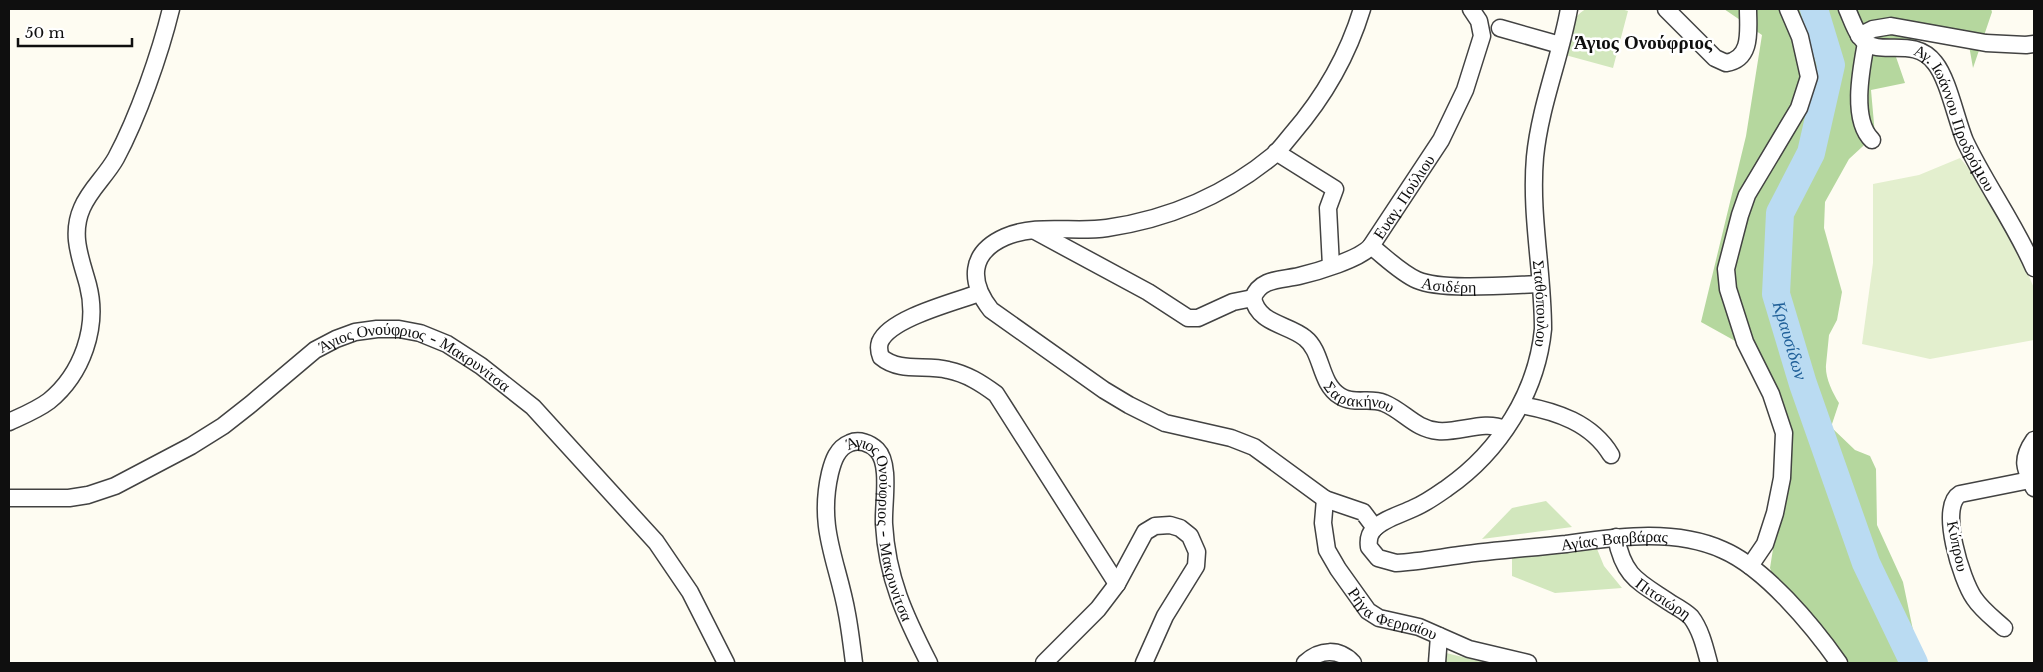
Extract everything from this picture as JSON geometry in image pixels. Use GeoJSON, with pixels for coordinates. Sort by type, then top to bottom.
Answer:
{"type":"FeatureCollection","features":[{"type":"Feature","properties":{"kind":"street"},"geometry":{"type":"LineString","coordinates":[[9,422],[48,401],[65,385],[75,372],[84,353],[90,330],[91,307],[76,243],[77,227],[82,208],[108,172],[131,126],[160,47],[171,9]]}},
{"type":"Feature","properties":{"kind":"street"},"geometry":{"type":"LineString","coordinates":[[1362,9],[1352,40],[1323,94],[1302,123],[1276,152],[1244,177],[1198,202],[1157,218],[1104,229],[1033,230],[1005,237],[991,245],[980,257],[975,269],[979,293],[991,310],[1123,401],[1165,423],[1231,438],[1254,447],[1325,499],[1360,510],[1375,528]]}},
{"type":"Feature","properties":{"kind":"street","name":"Σταθόπουλου"},"geometry":{"type":"LineString","coordinates":[[1375,528],[1417,507],[1448,488],[1473,466],[1505,430],[1521,405],[1530,384],[1541,347],[1543,314],[1534,213],[1535,157],[1544,102],[1569,9]]}},
{"type":"Feature","properties":{"kind":"street"},"geometry":{"type":"LineString","coordinates":[[1666,9],[1715,58],[1726,63],[1739,59],[1746,50],[1748,9]]}},
{"type":"Feature","properties":{"kind":"street"},"geometry":{"type":"LineString","coordinates":[[1750,566],[1765,544],[1775,513],[1782,478],[1784,433],[1771,394],[1745,342],[1728,289],[1726,269],[1747,195],[1799,108],[1809,77],[1800,37],[1788,9]]}},
{"type":"Feature","properties":{"kind":"street"},"geometry":{"type":"LineString","coordinates":[[1847,9],[1863,39],[1860,110],[1864,131],[1872,140]]}},
{"type":"Feature","properties":{"kind":"street","name":"Ευαγ. Πούλιου"},"geometry":{"type":"LineString","coordinates":[[1253,298],[1258,288],[1270,281],[1301,276],[1356,258],[1371,246],[1441,140],[1459,105],[1480,44],[1481,28],[1475,15]]}},
{"type":"Feature","properties":{"kind":"street"},"geometry":{"type":"LineString","coordinates":[[1863,39],[1874,29],[1891,26],[1986,43],[2026,46],[2034,44]]}},
{"type":"Feature","properties":{"kind":"street"},"geometry":{"type":"LineString","coordinates":[[1500,28],[1560,45]]}},
{"type":"Feature","properties":{"kind":"street","name":"Αγ. Ιωάννου Προδρόμου"},"geometry":{"type":"LineString","coordinates":[[1863,39],[1876,47],[1899,46],[1915,49],[1934,62],[1941,74],[1958,124],[1971,153],[2012,224],[2034,268]]}},
{"type":"Feature","properties":{"kind":"street"},"geometry":{"type":"LineString","coordinates":[[1276,152],[1334,189],[1328,208],[1331,266]]}},
{"type":"Feature","properties":{"kind":"street"},"geometry":{"type":"LineString","coordinates":[[1033,230],[1148,292],[1188,318],[1198,318],[1233,302],[1253,298]]}},
{"type":"Feature","properties":{"kind":"street","name":"Ασιδέρη"},"geometry":{"type":"LineString","coordinates":[[1371,246],[1415,279],[1425,283],[1448,286],[1540,284]]}},
{"type":"Feature","properties":{"kind":"street"},"geometry":{"type":"LineString","coordinates":[[979,293],[921,313],[896,326],[880,342],[878,350],[881,358],[894,365],[947,369],[966,376],[996,394],[1117,584]]}},
{"type":"Feature","properties":{"kind":"street","name":"Σαρακήνου"},"geometry":{"type":"LineString","coordinates":[[1253,298],[1257,309],[1264,316],[1299,334],[1310,342],[1329,383],[1342,398],[1354,401],[1371,400],[1383,402],[1414,424],[1428,430],[1447,431],[1489,425],[1505,430]]}},
{"type":"Feature","properties":{"kind":"street","name":"Άγιος Ονούφριος - Μακρυνίτσα"},"geometry":{"type":"LineString","coordinates":[[9,498],[69,498],[88,495],[115,486],[191,446],[223,426],[315,350],[336,339],[355,332],[376,329],[399,329],[420,333],[447,344],[481,366],[533,407],[656,542],[690,592],[726,663]]}},
{"type":"Feature","properties":{"kind":"street"},"geometry":{"type":"LineString","coordinates":[[1521,405],[1544,409],[1587,428],[1600,438],[1611,455]]}},
{"type":"Feature","properties":{"kind":"street"},"geometry":{"type":"LineString","coordinates":[[2032,484],[2027,475],[2026,461],[2034,440]]}},
{"type":"Feature","properties":{"kind":"street","name":"Άγιος Ονούφριος - Μακρυνίτσα"},"geometry":{"type":"LineString","coordinates":[[854,663],[847,614],[827,532],[825,503],[832,463],[840,448],[851,442],[862,442],[872,445],[879,452],[884,463],[885,538],[894,585],[907,620],[929,663]]}},
{"type":"Feature","properties":{"kind":"street","name":"Κύπρου"},"geometry":{"type":"LineString","coordinates":[[2004,628],[1982,610],[1972,596],[1954,541],[1951,518],[1952,506],[1956,496],[1960,494],[2032,484]]}},
{"type":"Feature","properties":{"kind":"street","name":"Ρήγα Φερραίου"},"geometry":{"type":"LineString","coordinates":[[1325,499],[1323,523],[1327,550],[1365,608],[1379,618],[1409,624],[1459,645],[1506,661],[1528,663]]}},
{"type":"Feature","properties":{"kind":"street"},"geometry":{"type":"LineString","coordinates":[[1044,663],[1098,608],[1117,584],[1145,532],[1155,526],[1170,525],[1180,528],[1190,536],[1197,552],[1196,566],[1165,616],[1144,663]]}},
{"type":"Feature","properties":{"kind":"street","name":"Αγίας Βαρβάρας"},"geometry":{"type":"LineString","coordinates":[[1375,528],[1369,537],[1370,550],[1378,558],[1396,563],[1616,537],[1654,536],[1688,539],[1725,550],[1750,566],[1778,591],[1820,637],[1839,663]]}},
{"type":"Feature","properties":{"kind":"street","name":"Πιτσιώρη"},"geometry":{"type":"LineString","coordinates":[[1616,537],[1622,562],[1632,577],[1679,608],[1692,619],[1701,635],[1709,663]]}},
{"type":"Feature","properties":{"kind":"street"},"geometry":{"type":"LineString","coordinates":[[1436,663],[1439,636]]}},
{"type":"Feature","properties":{"kind":"street"},"geometry":{"type":"LineString","coordinates":[[1305,663],[1318,654],[1330,651],[1341,654],[1352,662]]}},
{"type":"Feature","properties":{"kind":"green space"},"geometry":{"type":"Polygon","coordinates":[[[1586,9],[1621,9],[1628,11],[1613,68],[1558,53],[1572,23],[1586,9]]]}},
{"type":"Feature","properties":{"kind":"green space"},"geometry":{"type":"Polygon","coordinates":[[[1724,9],[1991,9],[1992,12],[1973,68],[1967,34],[1939,29],[1915,41],[1896,57],[1905,83],[1871,90],[1875,135],[1849,159],[1825,202],[1824,228],[1842,292],[1837,320],[1829,335],[1826,365],[1830,384],[1839,403],[1831,427],[1855,450],[1870,456],[1876,469],[1877,525],[1903,582],[1913,630],[1924,663],[1846,663],[1774,579],[1770,568],[1780,524],[1789,464],[1755,352],[1701,322],[1746,136],[1762,35],[1724,9]]]}},
{"type":"Feature","properties":{"kind":"green space"},"geometry":{"type":"Polygon","coordinates":[[[1960,158],[1988,192],[2015,244],[2034,288],[2034,340],[1930,359],[1862,344],[1873,263],[1873,184],[1919,175],[1960,158]]]}},
{"type":"Feature","properties":{"kind":"green space"},"geometry":{"type":"Polygon","coordinates":[[[1546,501],[1572,527],[1482,539],[1512,508],[1546,501]]]}},
{"type":"Feature","properties":{"kind":"green space"},"geometry":{"type":"Polygon","coordinates":[[[1597,549],[1604,566],[1622,588],[1555,593],[1512,576],[1512,557],[1597,549]]]}},
{"type":"Feature","properties":{"kind":"green space"},"geometry":{"type":"Polygon","coordinates":[[[1446,653],[1488,663],[1445,663],[1446,653]]]}},
{"type":"Feature","properties":{"kind":"waterway","name":"Κραυσίδων"},"geometry":{"type":"LineString","coordinates":[[1814,9],[1831,65],[1811,153],[1780,213],[1776,294],[1803,384],[1866,563],[1914,663]]}},
{"type":"Feature","properties":{"kind":"district","name":"Άγιος Ονούφριος"},"geometry":{"type":"Point","coordinates":[1643,42]}}]}
